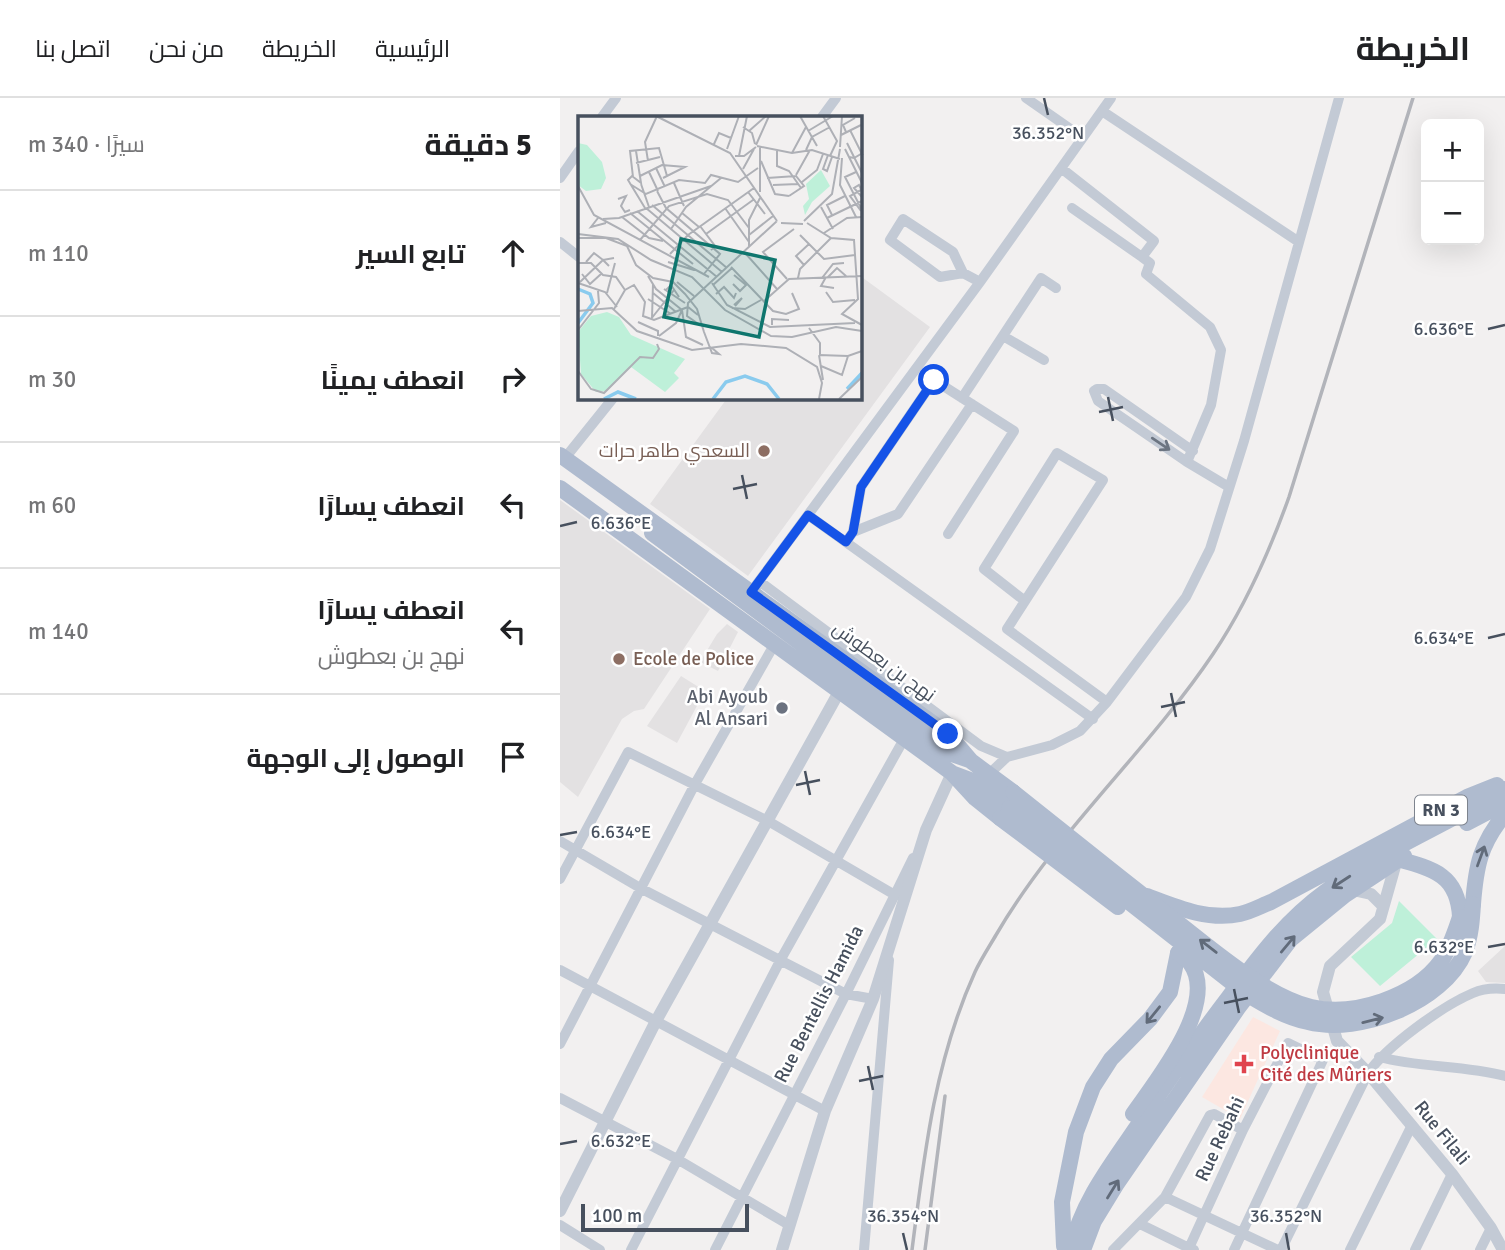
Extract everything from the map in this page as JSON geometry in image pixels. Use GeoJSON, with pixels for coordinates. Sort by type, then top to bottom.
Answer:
{"type":"FeatureCollection","features":[{"type":"Feature","properties":{"kind":"main road","name":"نهج بن بعطوش"},"geometry":{"type":"LineString","coordinates":[[562,460],[755,586],[948,734],[971,761]]}},
{"type":"Feature","properties":{"kind":"main road","name":"نهج بن بعطوش"},"geometry":{"type":"LineString","coordinates":[[562,460],[949,752],[971,761]]}},
{"type":"Feature","properties":{"kind":"main road"},"geometry":{"type":"LineString","coordinates":[[560,478],[831,678],[901,737]]}},
{"type":"Feature","properties":{"kind":"main road"},"geometry":{"type":"LineString","coordinates":[[560,488],[952,774],[978,783],[1245,993],[1276,1012],[1308,1023],[1337,1026],[1366,1022],[1409,1006],[1438,985],[1464,953],[1472,928],[1475,873],[1480,853],[1490,833],[1505,814]]}},
{"type":"Feature","properties":{"kind":"main road"},"geometry":{"type":"LineString","coordinates":[[971,761],[989,774],[1007,806],[1190,962],[1195,974],[1195,1010],[1188,1028],[1078,1199],[1071,1214],[1066,1249]]}},
{"type":"Feature","properties":{"kind":"main road","name":"RN 3"},"geometry":{"type":"LineString","coordinates":[[1141,894],[1191,912],[1215,916],[1240,914],[1271,901],[1467,797],[1505,783]]}},
{"type":"Feature","properties":{"kind":"main road","name":"RN 3"},"geometry":{"type":"LineString","coordinates":[[1066,1249],[1087,1203],[1158,1095],[1264,950],[1294,917],[1325,892],[1368,864],[1505,789]]}},
{"type":"Feature","properties":{"kind":"main road","name":"RN 3"},"geometry":{"type":"LineString","coordinates":[[1083,1250],[1094,1221],[1116,1185],[1238,1008],[1291,939],[1397,859],[1505,803]]}},
{"type":"Feature","properties":{"kind":"main road"},"geometry":{"type":"LineString","coordinates":[[1007,806],[1141,894],[1218,954],[1266,986],[1287,999],[1312,1007],[1344,1010],[1374,1005],[1398,995],[1440,962],[1453,939],[1460,918],[1459,898],[1451,884],[1437,871],[1397,859]]}},
{"type":"Feature","properties":{"kind":"main road"},"geometry":{"type":"LineString","coordinates":[[1066,1249],[1062,1202],[1076,1132],[1093,1087],[1111,1059],[1150,1019],[1170,992],[1178,953]]}},
{"type":"Feature","properties":{"kind":"street"},"geometry":{"type":"LineString","coordinates":[[603,116],[616,98]]}},
{"type":"Feature","properties":{"kind":"street"},"geometry":{"type":"LineString","coordinates":[[823,116],[836,98]]}},
{"type":"Feature","properties":{"kind":"street"},"geometry":{"type":"LineString","coordinates":[[1026,98],[1082,136]]}},
{"type":"Feature","properties":{"kind":"street"},"geometry":{"type":"LineString","coordinates":[[1007,757],[981,746],[755,586],[1111,98]]}},
{"type":"Feature","properties":{"kind":"street"},"geometry":{"type":"LineString","coordinates":[[989,774],[1007,757],[1066,739],[1093,719],[1186,597],[1210,549],[1339,98]]}},
{"type":"Feature","properties":{"kind":"street"},"geometry":{"type":"LineString","coordinates":[[1102,111],[1221,183],[1299,242]]}},
{"type":"Feature","properties":{"kind":"street"},"geometry":{"type":"LineString","coordinates":[[560,178],[578,152]]}},
{"type":"Feature","properties":{"kind":"street"},"geometry":{"type":"LineString","coordinates":[[1061,167],[1154,242],[1142,257]]}},
{"type":"Feature","properties":{"kind":"street"},"geometry":{"type":"LineString","coordinates":[[1072,208],[1150,262],[1146,274],[1210,327],[1221,350],[1211,405],[1187,462]]}},
{"type":"Feature","properties":{"kind":"street"},"geometry":{"type":"LineString","coordinates":[[963,273],[940,277],[890,240],[903,219],[953,252],[963,273],[979,282]]}},
{"type":"Feature","properties":{"kind":"street"},"geometry":{"type":"LineString","coordinates":[[560,242],[578,256]]}},
{"type":"Feature","properties":{"kind":"street"},"geometry":{"type":"LineString","coordinates":[[853,532],[898,514],[1003,336],[1041,278],[1056,288]]}},
{"type":"Feature","properties":{"kind":"street"},"geometry":{"type":"LineString","coordinates":[[1003,336],[1044,360]]}},
{"type":"Feature","properties":{"kind":"street"},"geometry":{"type":"LineString","coordinates":[[846,542],[853,532],[861,487],[934,380],[1014,431],[948,534]]}},
{"type":"Feature","properties":{"kind":"street"},"geometry":{"type":"LineString","coordinates":[[1193,451],[1104,389],[1097,388],[1094,391],[1098,401],[1187,462],[1229,487]]}},
{"type":"Feature","properties":{"kind":"street"},"geometry":{"type":"LineString","coordinates":[[562,460],[612,399]]}},
{"type":"Feature","properties":{"kind":"street"},"geometry":{"type":"LineString","coordinates":[[1133,425],[1140,415]]}},
{"type":"Feature","properties":{"kind":"street"},"geometry":{"type":"LineString","coordinates":[[1025,601],[984,569],[1056,453],[1103,480],[1007,629],[1107,702]]}},
{"type":"Feature","properties":{"kind":"street"},"geometry":{"type":"LineString","coordinates":[[808,515],[1093,719]]}},
{"type":"Feature","properties":{"kind":"street"},"geometry":{"type":"LineString","coordinates":[[560,1044],[695,784],[774,645]]}},
{"type":"Feature","properties":{"kind":"street"},"geometry":{"type":"LineString","coordinates":[[560,1212],[656,1021],[838,691]]}},
{"type":"Feature","properties":{"kind":"street"},"geometry":{"type":"LineString","coordinates":[[631,1250],[781,959],[837,860],[901,737]]}},
{"type":"Feature","properties":{"kind":"street"},"geometry":{"type":"LineString","coordinates":[[560,879],[628,752],[768,821],[901,895]]}},
{"type":"Feature","properties":{"kind":"street"},"geometry":{"type":"LineString","coordinates":[[864,1250],[890,949],[901,895],[926,830],[952,774]]}},
{"type":"Feature","properties":{"kind":"street"},"geometry":{"type":"LineString","coordinates":[[560,841],[642,889],[846,994],[873,999]]}},
{"type":"Feature","properties":{"kind":"street","name":"Rue Filali"},"geometry":{"type":"LineString","coordinates":[[1397,859],[1380,919],[1330,966],[1323,992],[1337,1041],[1368,1073],[1452,1174],[1503,1250]]}},
{"type":"Feature","properties":{"kind":"street"},"geometry":{"type":"LineString","coordinates":[[1353,890],[1371,894],[1383,906]]}},
{"type":"Feature","properties":{"kind":"street","name":"Rue Bentellis Hamida"},"geometry":{"type":"LineString","coordinates":[[715,1250],[846,994],[901,895]]}},
{"type":"Feature","properties":{"kind":"street"},"geometry":{"type":"LineString","coordinates":[[782,1250],[825,1111],[873,999],[890,949]]}},
{"type":"Feature","properties":{"kind":"street"},"geometry":{"type":"LineString","coordinates":[[560,970],[825,1111]]}},
{"type":"Feature","properties":{"kind":"street"},"geometry":{"type":"LineString","coordinates":[[1164,1197],[1280,1250],[1368,1073],[1379,1057],[1464,997],[1474,992],[1505,989]]}},
{"type":"Feature","properties":{"kind":"street","name":"Rue Rebahi"},"geometry":{"type":"LineString","coordinates":[[1191,1249],[1242,1130],[1288,1043],[1323,1060],[1242,1234]]}},
{"type":"Feature","properties":{"kind":"street"},"geometry":{"type":"LineString","coordinates":[[1379,1057],[1419,1065],[1481,1069],[1505,1076]]}},
{"type":"Feature","properties":{"kind":"street"},"geometry":{"type":"LineString","coordinates":[[560,1098],[677,1159],[789,1225]]}},
{"type":"Feature","properties":{"kind":"street"},"geometry":{"type":"LineString","coordinates":[[1113,1250],[1164,1197],[1210,1115],[1214,1114],[1242,1130]]}},
{"type":"Feature","properties":{"kind":"street"},"geometry":{"type":"LineString","coordinates":[[1350,1250],[1412,1125]]}},
{"type":"Feature","properties":{"kind":"street"},"geometry":{"type":"LineString","coordinates":[[1415,1250],[1452,1174]]}},
{"type":"Feature","properties":{"kind":"street"},"geometry":{"type":"LineString","coordinates":[[1140,1224],[1191,1249]]}},
{"type":"Feature","properties":{"kind":"street"},"geometry":{"type":"LineString","coordinates":[[560,1225],[600,1250]]}},
{"type":"Feature","properties":{"kind":"street"},"geometry":{"type":"LineString","coordinates":[[1480,1250],[1490,1228]]}},
{"type":"Feature","properties":{"kind":"street"},"geometry":{"type":"LineString","coordinates":[[1234,1250],[1242,1234]]}},
{"type":"Feature","properties":{"kind":"shaded area","name":"السعدي طاهر حرات"},"geometry":{"type":"Polygon","coordinates":[[[861,276],[930,327],[748,576],[650,504],[727,399],[861,399],[861,276]]]}},
{"type":"Feature","properties":{"kind":"shaded area","name":"Ecole de Police"},"geometry":{"type":"Polygon","coordinates":[[[560,500],[710,609],[644,709],[634,711],[622,719],[578,797],[560,782],[560,500]]]}},
{"type":"Feature","properties":{"kind":"shaded area"},"geometry":{"type":"Polygon","coordinates":[[[727,624],[738,632],[718,671],[700,662],[717,634],[727,624]]]}},
{"type":"Feature","properties":{"kind":"shaded area"},"geometry":{"type":"Polygon","coordinates":[[[681,676],[705,691],[677,743],[647,726],[681,676]]]}},
{"type":"Feature","properties":{"kind":"shaded area"},"geometry":{"type":"Polygon","coordinates":[[[1505,946],[1505,983],[1486,982],[1478,971],[1505,946]]]}},
{"type":"Feature","properties":{"kind":"shaded area","name":"Polyclinique Cité des Mûriers"},"geometry":{"type":"Polygon","coordinates":[[[1253,1017],[1280,1031],[1240,1119],[1202,1097],[1253,1017]]]}},
{"type":"Feature","properties":{"kind":"green space"},"geometry":{"type":"Polygon","coordinates":[[[1399,901],[1437,939],[1380,986],[1351,957],[1392,923],[1399,901]]]}},
{"type":"Feature","properties":{"kind":"railway"},"geometry":{"type":"LineString","coordinates":[[912,1250],[933,1108],[950,1039],[975,972],[1020,897],[1046,861],[1187,690],[1213,654],[1246,598],[1289,497],[1413,98]]}},
{"type":"Feature","properties":{"kind":"railway"},"geometry":{"type":"LineString","coordinates":[[925,1250],[945,1096]]}},
{"type":"Feature","properties":{"kind":"place","name":"السعدي طاهر حرات"},"geometry":{"type":"Point","coordinates":[764,451]}},
{"type":"Feature","properties":{"kind":"place","name":"Ecole de Police"},"geometry":{"type":"Point","coordinates":[619,659]}},
{"type":"Feature","properties":{"kind":"place","name":"Abi Ayoub Al Ansari"},"geometry":{"type":"Point","coordinates":[782,708]}},
{"type":"Feature","properties":{"kind":"place","name":"Polyclinique Cité des Mûriers"},"geometry":{"type":"Point","coordinates":[1244,1064]}},
{"type":"Feature","properties":{"kind":"route"},"geometry":{"type":"LineString","coordinates":[[934,380],[861,487],[853,532],[846,542],[808,515],[751,592],[948,734]]}}]}
